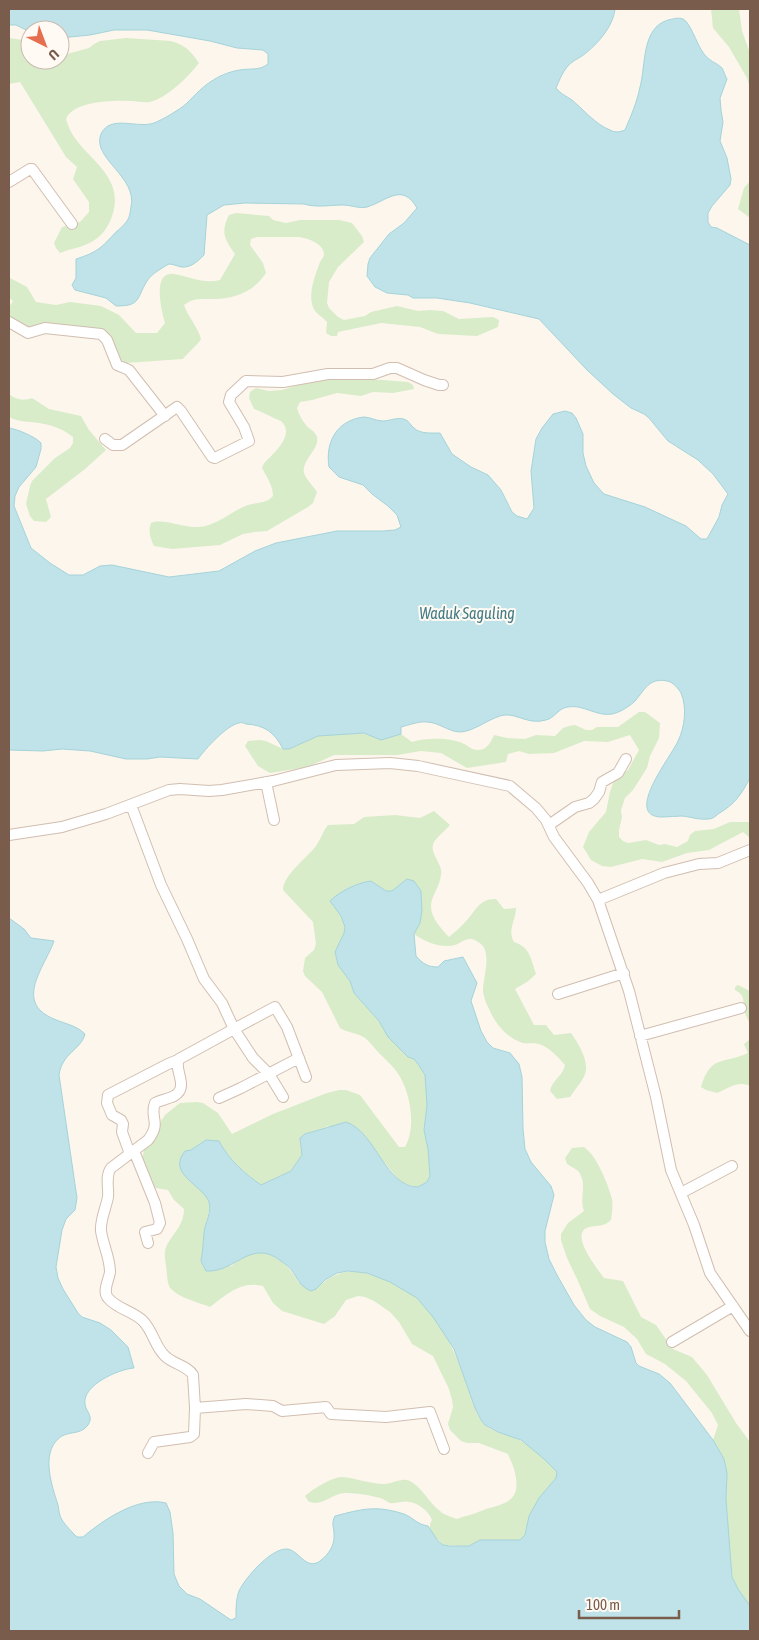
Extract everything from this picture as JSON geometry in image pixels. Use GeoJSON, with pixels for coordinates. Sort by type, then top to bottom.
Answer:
{"type":"FeatureCollection","features":[{"type":"Feature","properties":{"kind":"street"},"geometry":{"type":"LineString","coordinates":[[9,182],[32,169],[72,224]]}},
{"type":"Feature","properties":{"kind":"street"},"geometry":{"type":"LineString","coordinates":[[9,322],[28,333],[45,328],[101,334],[107,340],[117,365],[129,370],[165,416]]}},
{"type":"Feature","properties":{"kind":"street"},"geometry":{"type":"LineString","coordinates":[[105,439],[113,445],[122,445],[175,408],[178,408],[212,457],[215,458],[250,441],[230,402],[231,395],[246,381],[283,382],[328,374],[373,374],[390,368],[397,368],[424,380],[444,385]]}},
{"type":"Feature","properties":{"kind":"street"},"geometry":{"type":"LineString","coordinates":[[549,825],[576,807],[594,799],[599,792],[602,782],[618,773],[626,760]]}},
{"type":"Feature","properties":{"kind":"street"},"geometry":{"type":"LineString","coordinates":[[9,835],[62,827],[132,805],[169,790],[210,791],[266,782],[336,765],[390,763],[418,766],[510,786],[542,815],[554,837],[588,883],[598,900],[624,973],[656,1097],[671,1170],[694,1225],[710,1273],[750,1331]]}},
{"type":"Feature","properties":{"kind":"street"},"geometry":{"type":"LineString","coordinates":[[266,782],[274,820]]}},
{"type":"Feature","properties":{"kind":"street"},"geometry":{"type":"LineString","coordinates":[[132,805],[161,885],[204,978],[222,1003],[234,1029],[253,1058],[269,1074],[283,1097]]}},
{"type":"Feature","properties":{"kind":"street"},"geometry":{"type":"LineString","coordinates":[[598,900],[664,873],[699,864],[718,863],[750,850]]}},
{"type":"Feature","properties":{"kind":"street"},"geometry":{"type":"LineString","coordinates":[[558,994],[624,973]]}},
{"type":"Feature","properties":{"kind":"street"},"geometry":{"type":"LineString","coordinates":[[148,1243],[145,1232],[157,1229],[160,1223],[158,1214],[122,1132],[123,1124],[121,1120],[112,1115],[107,1104],[108,1095],[178,1060],[275,1007],[287,1027],[306,1077]]}},
{"type":"Feature","properties":{"kind":"street"},"geometry":{"type":"LineString","coordinates":[[640,1036],[741,1008]]}},
{"type":"Feature","properties":{"kind":"street"},"geometry":{"type":"LineString","coordinates":[[219,1098],[300,1058]]}},
{"type":"Feature","properties":{"kind":"street"},"geometry":{"type":"LineString","coordinates":[[148,1453],[154,1442],[193,1436],[195,1408],[193,1374],[164,1356],[144,1322],[117,1306],[106,1295],[110,1274],[101,1228],[108,1196],[108,1174],[112,1168],[152,1135],[155,1127],[154,1104],[175,1095],[180,1090],[182,1085],[177,1064],[178,1060]]}},
{"type":"Feature","properties":{"kind":"street"},"geometry":{"type":"LineString","coordinates":[[681,1193],[732,1166]]}},
{"type":"Feature","properties":{"kind":"street"},"geometry":{"type":"LineString","coordinates":[[672,1342],[733,1306]]}},
{"type":"Feature","properties":{"kind":"street"},"geometry":{"type":"LineString","coordinates":[[741,1320],[750,1314]]}},
{"type":"Feature","properties":{"kind":"street"},"geometry":{"type":"LineString","coordinates":[[195,1408],[246,1404],[273,1406],[282,1411],[327,1407],[331,1414],[366,1417],[386,1417],[430,1412],[444,1449]]}},
{"type":"Feature","properties":{"kind":"green space"},"geometry":{"type":"Polygon","coordinates":[[[711,9],[739,9],[742,31],[750,53],[750,89],[747,78],[729,47],[713,28],[711,9]]]}},
{"type":"Feature","properties":{"kind":"green space"},"geometry":{"type":"Polygon","coordinates":[[[9,38],[20,40],[20,70],[70,70],[70,53],[89,48],[100,41],[126,38],[171,41],[187,49],[199,63],[177,86],[157,100],[150,102],[94,103],[77,108],[70,113],[66,119],[70,130],[76,140],[108,177],[115,199],[112,217],[102,234],[88,244],[60,253],[54,243],[62,227],[80,222],[89,212],[89,202],[73,179],[77,167],[66,157],[20,82],[9,84],[9,38]]]}},
{"type":"Feature","properties":{"kind":"green space"},"geometry":{"type":"Polygon","coordinates":[[[750,181],[750,218],[738,209],[744,188],[750,181]]]}},
{"type":"Feature","properties":{"kind":"green space"},"geometry":{"type":"Polygon","coordinates":[[[236,213],[269,216],[273,220],[286,223],[300,220],[339,220],[352,223],[362,236],[364,242],[338,267],[329,282],[327,303],[329,308],[338,317],[344,320],[397,306],[418,311],[443,311],[459,319],[493,317],[499,320],[498,327],[477,336],[438,334],[420,327],[381,323],[338,332],[337,336],[331,336],[326,333],[327,322],[315,311],[311,299],[314,280],[324,255],[323,251],[318,244],[305,238],[297,237],[257,237],[251,239],[250,245],[263,263],[266,273],[255,286],[242,294],[218,299],[196,299],[184,305],[201,339],[183,359],[126,363],[121,360],[108,335],[29,331],[9,318],[9,307],[13,301],[9,298],[10,278],[27,287],[36,302],[56,305],[70,302],[101,306],[119,315],[136,333],[157,333],[165,323],[160,302],[162,279],[167,275],[174,274],[203,281],[220,280],[235,254],[226,240],[224,231],[229,215],[236,213]]]}},
{"type":"Feature","properties":{"kind":"green space"},"geometry":{"type":"Polygon","coordinates":[[[342,377],[408,382],[413,385],[414,389],[393,393],[373,392],[361,396],[337,393],[300,402],[297,408],[300,415],[317,437],[316,446],[304,468],[305,475],[317,492],[313,503],[267,531],[243,534],[220,545],[172,549],[154,546],[150,534],[151,523],[161,522],[191,527],[204,526],[217,522],[251,504],[264,502],[273,496],[271,485],[262,468],[282,443],[286,430],[281,421],[254,409],[249,398],[250,392],[256,388],[269,391],[282,390],[302,384],[342,377]]]}},
{"type":"Feature","properties":{"kind":"green space"},"geometry":{"type":"Polygon","coordinates":[[[9,394],[14,398],[32,398],[49,409],[81,416],[89,430],[106,450],[46,499],[51,517],[46,522],[34,521],[30,516],[26,504],[30,486],[32,481],[55,458],[70,448],[73,443],[73,437],[63,430],[52,426],[9,417],[9,394]]]}},
{"type":"Feature","properties":{"kind":"green space"},"geometry":{"type":"Polygon","coordinates":[[[639,712],[645,712],[660,723],[659,738],[650,756],[647,768],[633,790],[625,798],[621,810],[622,817],[619,837],[628,843],[646,840],[659,845],[665,844],[677,847],[688,841],[690,835],[695,831],[714,829],[730,822],[750,821],[750,838],[743,832],[709,850],[687,853],[662,862],[642,859],[611,867],[602,866],[591,860],[583,847],[589,832],[606,812],[613,783],[628,770],[639,750],[630,735],[608,742],[584,741],[554,753],[529,754],[519,751],[508,754],[506,762],[467,768],[441,753],[421,751],[397,755],[334,755],[308,767],[270,773],[258,766],[245,746],[248,741],[260,740],[283,749],[289,749],[318,736],[364,733],[381,740],[401,734],[412,742],[431,739],[452,740],[481,750],[490,743],[494,735],[525,739],[536,735],[555,736],[563,728],[575,725],[586,730],[592,730],[597,727],[618,727],[639,712]]]}},
{"type":"Feature","properties":{"kind":"green space"},"geometry":{"type":"Polygon","coordinates":[[[434,811],[450,825],[434,842],[433,846],[434,855],[441,871],[440,881],[431,903],[432,914],[449,937],[486,900],[496,899],[504,909],[516,908],[511,933],[512,938],[514,942],[527,950],[536,974],[515,989],[534,1025],[546,1025],[554,1035],[571,1033],[574,1037],[582,1050],[586,1065],[584,1077],[580,1084],[570,1097],[557,1099],[550,1091],[565,1065],[546,1047],[515,1040],[498,1024],[491,1014],[483,994],[486,953],[481,944],[468,939],[454,945],[445,946],[422,939],[414,934],[420,923],[418,886],[415,882],[407,879],[392,891],[386,891],[371,881],[349,888],[330,901],[341,916],[345,927],[335,952],[336,959],[338,965],[350,981],[354,993],[379,1021],[388,1037],[408,1057],[414,1059],[425,1075],[427,1105],[424,1130],[428,1149],[430,1176],[427,1182],[418,1187],[401,1183],[385,1163],[328,1126],[300,1138],[302,1155],[291,1171],[261,1185],[232,1160],[219,1141],[206,1140],[191,1150],[210,1206],[204,1233],[204,1249],[201,1261],[231,1266],[248,1255],[259,1252],[277,1258],[287,1267],[298,1282],[316,1289],[336,1275],[358,1272],[374,1276],[406,1290],[421,1301],[441,1327],[457,1359],[474,1407],[482,1422],[490,1429],[515,1438],[529,1446],[557,1472],[556,1478],[539,1498],[529,1516],[525,1535],[521,1540],[480,1540],[469,1546],[443,1545],[430,1531],[432,1520],[430,1516],[415,1503],[406,1501],[391,1503],[374,1496],[344,1493],[322,1502],[313,1503],[308,1501],[305,1496],[323,1484],[342,1477],[384,1484],[407,1480],[415,1484],[432,1504],[442,1512],[457,1519],[501,1505],[511,1499],[516,1489],[516,1482],[514,1468],[508,1454],[479,1443],[461,1441],[450,1430],[448,1424],[453,1407],[452,1400],[449,1389],[433,1356],[412,1344],[399,1322],[390,1312],[365,1297],[358,1296],[346,1300],[335,1316],[324,1324],[282,1311],[273,1303],[263,1286],[248,1285],[241,1287],[210,1307],[176,1293],[168,1284],[165,1252],[166,1246],[181,1223],[184,1209],[174,1200],[168,1190],[156,1188],[151,1184],[142,1159],[145,1146],[165,1115],[180,1103],[203,1103],[218,1113],[232,1134],[273,1114],[339,1090],[346,1090],[360,1095],[399,1147],[405,1147],[409,1139],[411,1119],[408,1098],[402,1080],[393,1067],[365,1038],[340,1028],[322,992],[305,976],[303,971],[305,958],[314,950],[316,944],[313,922],[283,890],[287,878],[316,846],[328,825],[354,824],[364,817],[395,815],[420,818],[434,811]]]}},
{"type":"Feature","properties":{"kind":"green space"},"geometry":{"type":"Polygon","coordinates":[[[738,985],[750,991],[750,1026],[745,1013],[743,997],[735,990],[735,987],[738,985]]]}},
{"type":"Feature","properties":{"kind":"green space"},"geometry":{"type":"Polygon","coordinates":[[[750,1039],[750,1086],[741,1084],[717,1093],[701,1087],[709,1069],[713,1065],[748,1053],[744,1044],[750,1039]]]}},
{"type":"Feature","properties":{"kind":"green space"},"geometry":{"type":"Polygon","coordinates":[[[584,1147],[589,1151],[605,1178],[612,1199],[611,1220],[603,1225],[589,1227],[583,1231],[583,1243],[586,1251],[604,1278],[623,1281],[641,1317],[656,1325],[673,1349],[692,1357],[707,1375],[736,1423],[750,1442],[750,1606],[732,1577],[726,1499],[727,1473],[724,1459],[713,1440],[718,1425],[712,1413],[686,1381],[665,1364],[646,1354],[637,1339],[624,1327],[600,1316],[590,1309],[567,1258],[561,1234],[568,1223],[584,1211],[582,1178],[578,1171],[567,1164],[565,1158],[572,1148],[584,1147]]]}},
{"type":"Feature","properties":{"kind":"water","name":"Waduk Saguling"},"geometry":{"type":"Polygon","coordinates":[[[9,9],[615,9],[608,29],[588,52],[565,69],[556,88],[599,124],[612,131],[619,132],[625,130],[634,109],[642,78],[646,49],[653,31],[659,24],[668,20],[679,18],[686,21],[702,51],[722,68],[727,79],[720,98],[723,122],[720,141],[727,158],[731,179],[730,185],[708,213],[708,222],[711,227],[717,228],[750,245],[750,778],[729,807],[709,819],[651,815],[647,807],[648,797],[653,784],[674,748],[684,723],[684,704],[680,691],[671,683],[661,680],[651,683],[633,703],[615,713],[601,714],[579,707],[568,707],[546,720],[534,721],[505,715],[460,732],[431,722],[421,722],[401,727],[401,734],[381,740],[364,733],[318,736],[289,749],[283,749],[277,738],[269,731],[259,726],[241,723],[234,725],[223,733],[198,759],[160,757],[126,759],[90,751],[62,749],[43,751],[9,750],[9,428],[35,438],[41,443],[36,467],[19,487],[15,496],[14,506],[31,548],[69,575],[83,575],[100,566],[112,565],[169,577],[219,571],[255,551],[276,543],[337,531],[383,531],[395,530],[401,527],[397,515],[363,485],[339,477],[329,467],[329,449],[335,434],[347,423],[364,417],[383,421],[403,419],[416,430],[426,433],[440,433],[452,454],[471,467],[488,475],[501,490],[512,512],[517,516],[527,519],[534,508],[531,471],[536,439],[553,414],[565,411],[572,413],[576,418],[583,434],[583,453],[586,466],[594,483],[604,494],[645,507],[686,526],[701,539],[707,539],[719,517],[722,505],[728,494],[713,474],[698,460],[668,441],[649,418],[631,408],[587,370],[539,319],[470,303],[437,298],[413,298],[408,295],[387,293],[375,287],[367,276],[370,258],[389,234],[404,223],[417,208],[406,196],[394,195],[364,207],[245,203],[224,205],[207,215],[204,255],[191,265],[181,267],[169,264],[157,271],[149,278],[134,303],[116,306],[106,298],[75,290],[72,285],[76,278],[76,259],[94,252],[103,246],[125,224],[130,214],[131,196],[128,186],[102,151],[100,143],[101,134],[105,128],[118,123],[147,124],[157,122],[183,106],[211,81],[234,71],[265,66],[268,64],[268,54],[263,50],[237,48],[210,41],[147,30],[114,30],[70,37],[70,20],[20,20],[20,27],[9,25],[9,9]]]}},
{"type":"Feature","properties":{"kind":"water"},"geometry":{"type":"Polygon","coordinates":[[[407,879],[414,881],[421,891],[422,911],[420,923],[414,934],[416,956],[426,965],[438,967],[444,961],[463,957],[477,983],[471,1001],[481,1031],[493,1048],[510,1053],[519,1064],[522,1077],[525,1149],[531,1162],[551,1186],[554,1195],[545,1231],[545,1242],[549,1259],[557,1275],[574,1305],[586,1320],[595,1327],[627,1342],[639,1366],[659,1374],[670,1383],[713,1440],[724,1459],[727,1473],[726,1499],[732,1577],[750,1606],[750,1631],[9,1631],[9,918],[24,929],[31,938],[54,941],[35,983],[35,1003],[42,1012],[85,1034],[80,1044],[67,1057],[59,1075],[77,1198],[75,1210],[66,1219],[62,1230],[56,1267],[58,1278],[63,1289],[82,1317],[100,1323],[111,1330],[128,1347],[134,1368],[111,1375],[89,1390],[85,1404],[90,1422],[81,1431],[62,1436],[58,1439],[50,1453],[49,1471],[61,1518],[73,1533],[77,1537],[83,1537],[111,1517],[133,1506],[155,1502],[166,1503],[170,1512],[173,1533],[174,1574],[179,1586],[187,1594],[200,1599],[231,1620],[236,1618],[237,1597],[242,1585],[266,1558],[287,1549],[307,1562],[315,1563],[320,1561],[329,1552],[333,1542],[335,1516],[369,1509],[394,1511],[428,1526],[438,1541],[443,1545],[449,1546],[469,1546],[480,1540],[520,1540],[525,1535],[529,1516],[539,1498],[556,1478],[557,1472],[521,1440],[498,1432],[485,1425],[481,1420],[454,1349],[433,1317],[417,1298],[390,1282],[367,1273],[348,1271],[337,1273],[311,1291],[298,1281],[287,1266],[266,1253],[249,1255],[225,1268],[216,1270],[206,1271],[201,1261],[210,1206],[205,1196],[183,1173],[180,1159],[185,1151],[191,1150],[206,1140],[219,1141],[237,1166],[261,1185],[291,1171],[302,1155],[300,1138],[305,1134],[346,1122],[365,1136],[397,1178],[407,1185],[418,1187],[427,1182],[430,1176],[428,1149],[424,1130],[427,1105],[425,1075],[414,1059],[408,1057],[388,1037],[379,1021],[354,993],[350,981],[338,965],[335,952],[345,927],[341,916],[330,901],[349,888],[360,884],[371,881],[386,891],[392,891],[407,879]]]}}]}
